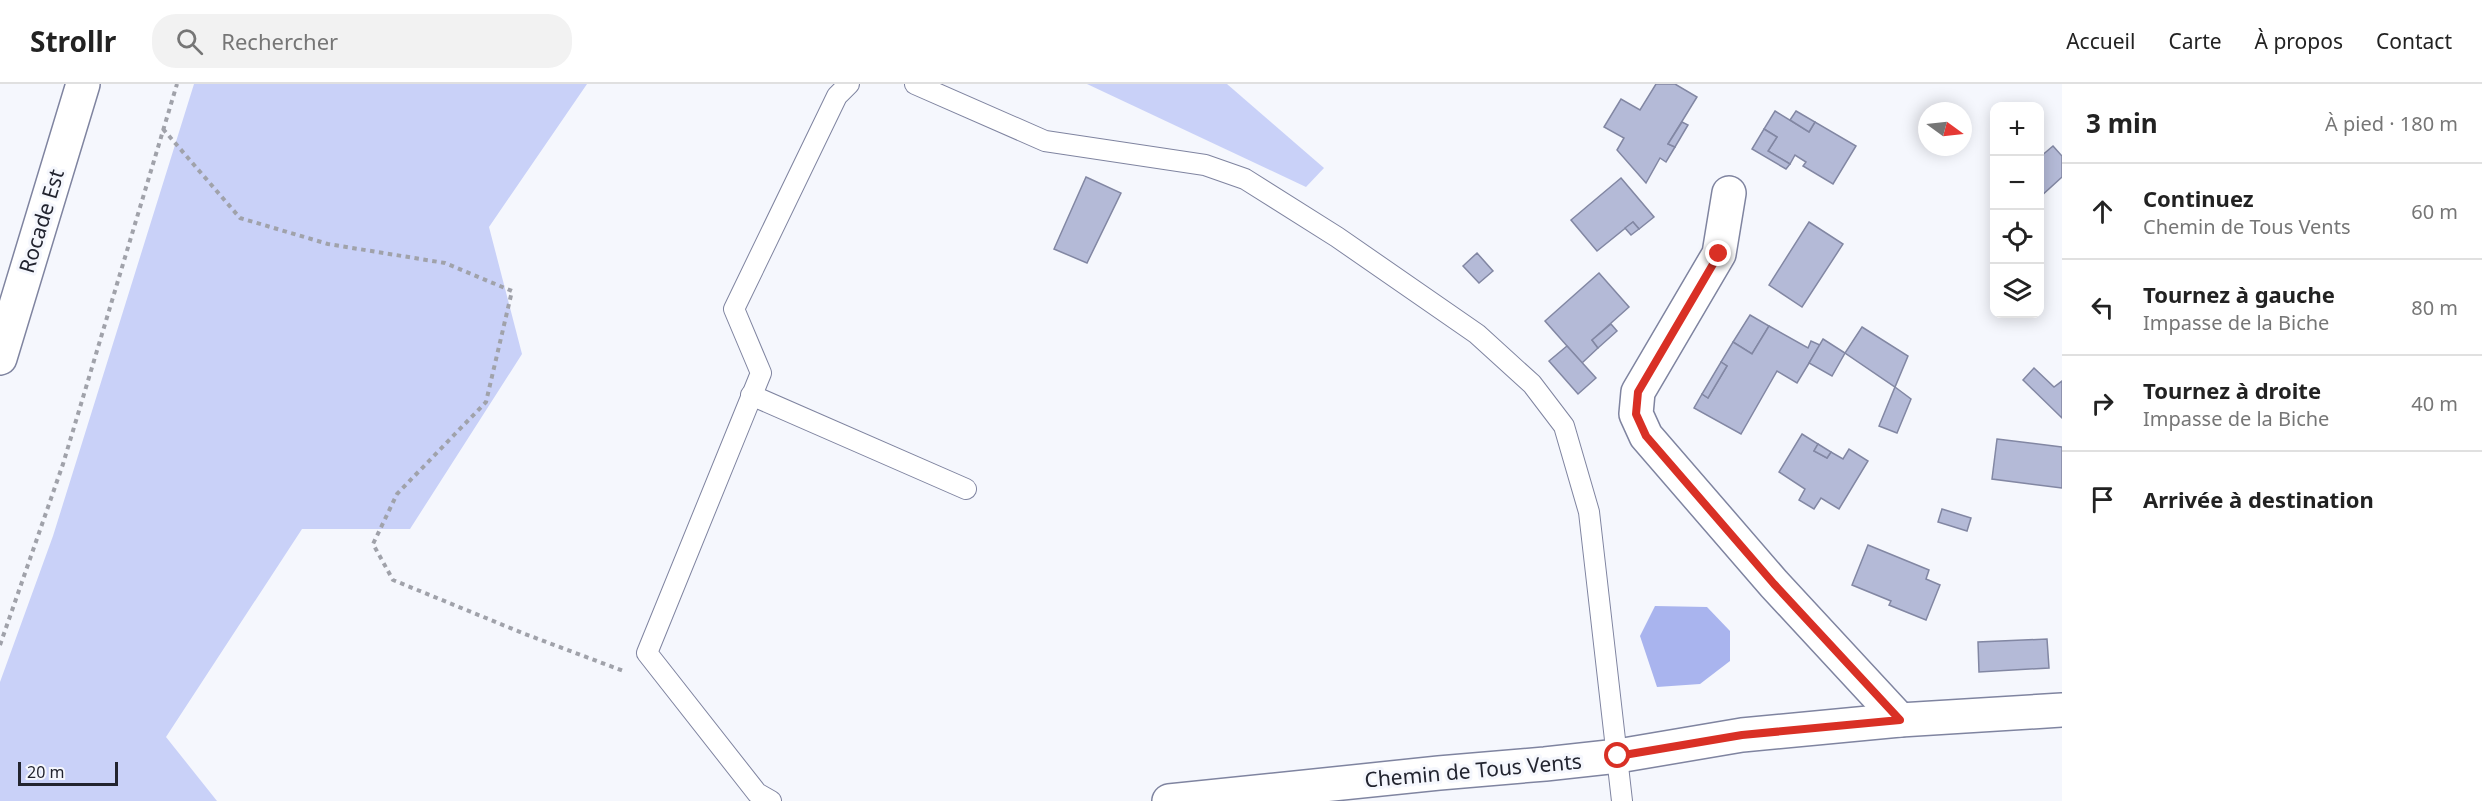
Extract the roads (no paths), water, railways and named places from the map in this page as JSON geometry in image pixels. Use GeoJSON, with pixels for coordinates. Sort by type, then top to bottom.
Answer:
{"type":"FeatureCollection","features":[{"type":"Feature","properties":{"kind":"street","name":"Rocade Est"},"geometry":{"type":"LineString","coordinates":[[0,358],[83,84]]}},
{"type":"Feature","properties":{"kind":"street"},"geometry":{"type":"LineString","coordinates":[[1729,193],[1719,254],[1638,392],[1636,414],[1646,436],[1766,576],[1900,720]]}},
{"type":"Feature","properties":{"kind":"street","name":"Chemin de Tous Vents"},"geometry":{"type":"LineString","coordinates":[[1169,801],[1618,756],[1742,735],[1900,720],[2062,710]]}},
{"type":"Feature","properties":{"kind":"lane"},"geometry":{"type":"LineString","coordinates":[[771,801],[757,793],[647,653],[751,395],[762,373],[734,309],[837,96],[849,84]]}},
{"type":"Feature","properties":{"kind":"lane"},"geometry":{"type":"LineString","coordinates":[[915,84],[1045,141],[1205,165],[1245,179],[1337,237],[1477,334],[1532,384],[1564,426],[1589,512],[1622,801]]}},
{"type":"Feature","properties":{"kind":"lane"},"geometry":{"type":"LineString","coordinates":[[751,395],[966,489]]}}]}
